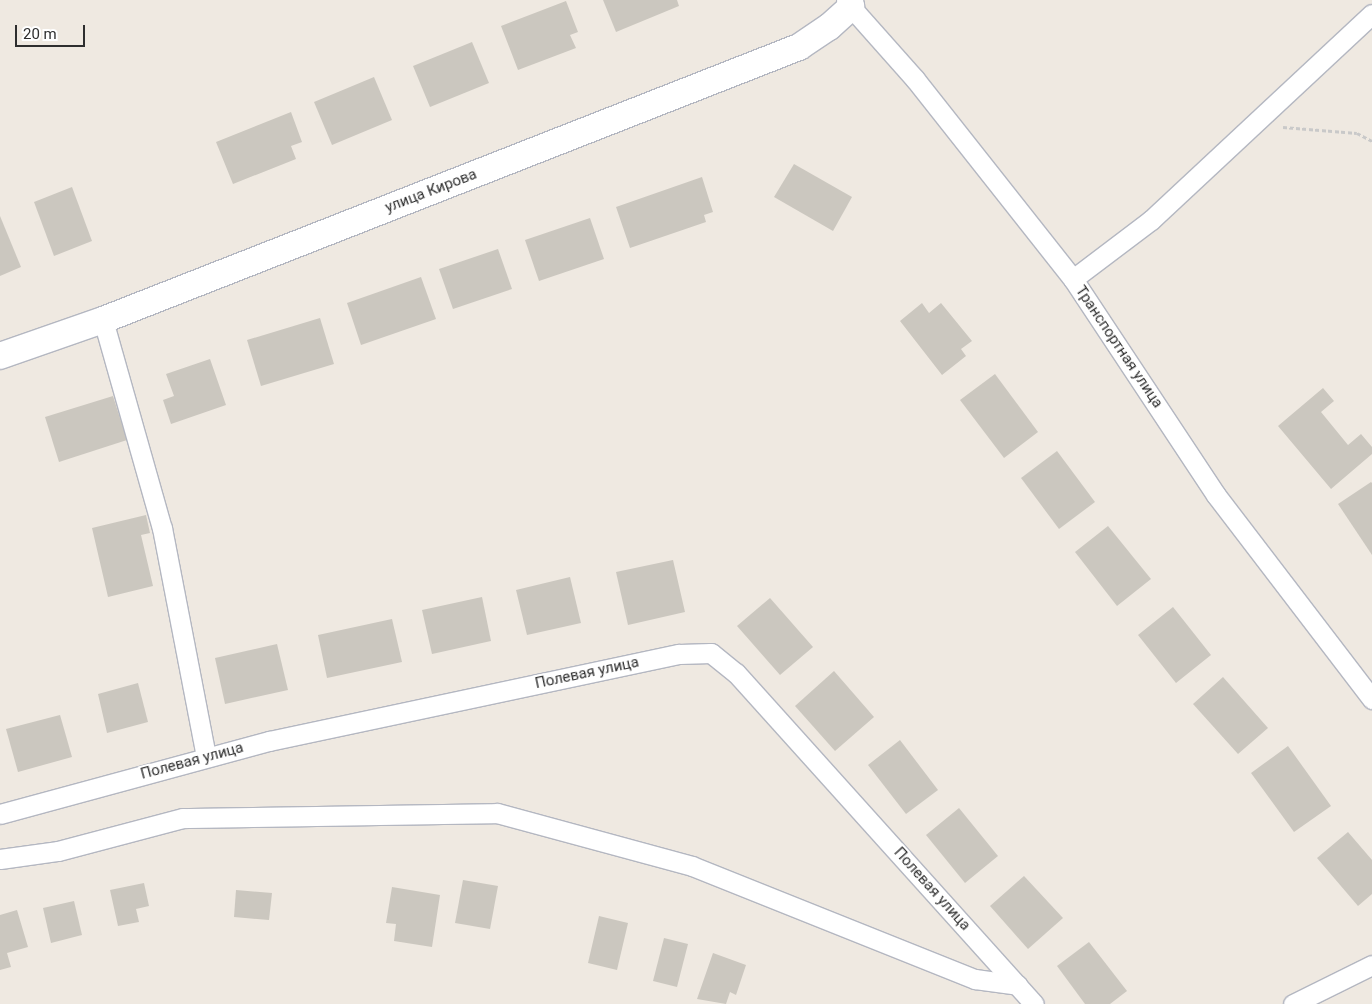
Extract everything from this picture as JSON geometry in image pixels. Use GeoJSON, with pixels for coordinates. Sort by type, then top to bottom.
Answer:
{"type":"FeatureCollection","features":[{"type":"Feature","properties":{"kind":"street","name":"Транспортная улица"},"geometry":{"type":"LineString","coordinates":[[850,4],[915,79],[1073,279],[1216,495],[1372,699]]}},
{"type":"Feature","properties":{"kind":"street","name":"улица Кирова"},"geometry":{"type":"LineString","coordinates":[[0,356],[103,320],[799,47],[850,4]]}},
{"type":"Feature","properties":{"kind":"street"},"geometry":{"type":"LineString","coordinates":[[1073,279],[1151,220],[1372,14]]}},
{"type":"Feature","properties":{"kind":"street"},"geometry":{"type":"LineString","coordinates":[[103,320],[162,528],[206,757]]}},
{"type":"Feature","properties":{"kind":"street","name":"Полевая улица"},"geometry":{"type":"LineString","coordinates":[[0,814],[206,757],[669,656],[712,653],[736,673],[1034,1004]]}},
{"type":"Feature","properties":{"kind":"street"},"geometry":{"type":"LineString","coordinates":[[0,859],[58,851],[183,818],[497,813],[692,866],[976,979],[1018,985]]}},
{"type":"Feature","properties":{"kind":"street"},"geometry":{"type":"LineString","coordinates":[[1293,1004],[1372,965]]}},
{"type":"Feature","properties":{"kind":"path"},"geometry":{"type":"LineString","coordinates":[[1254,124],[1357,133],[1372,141]]}},
{"type":"Feature","properties":{"kind":"building"},"geometry":{"type":"Polygon","coordinates":[[[603,0],[677,0],[679,6],[616,32],[603,0]]]}},
{"type":"Feature","properties":{"kind":"building"},"geometry":{"type":"Polygon","coordinates":[[[566,1],[578,32],[570,35],[576,48],[518,70],[501,26],[566,1]]]}},
{"type":"Feature","properties":{"kind":"building"},"geometry":{"type":"Polygon","coordinates":[[[472,42],[489,83],[430,107],[413,66],[472,42]]]}},
{"type":"Feature","properties":{"kind":"building"},"geometry":{"type":"Polygon","coordinates":[[[374,77],[392,120],[332,145],[314,102],[374,77]]]}},
{"type":"Feature","properties":{"kind":"building"},"geometry":{"type":"Polygon","coordinates":[[[291,112],[302,142],[291,146],[296,159],[233,184],[216,142],[291,112]]]}},
{"type":"Feature","properties":{"kind":"building"},"geometry":{"type":"Polygon","coordinates":[[[794,164],[852,197],[833,231],[774,197],[794,164]]]}},
{"type":"Feature","properties":{"kind":"building"},"geometry":{"type":"Polygon","coordinates":[[[702,177],[713,212],[704,215],[706,222],[630,248],[616,207],[702,177]]]}},
{"type":"Feature","properties":{"kind":"building"},"geometry":{"type":"Polygon","coordinates":[[[72,187],[92,241],[54,256],[34,202],[72,187]]]}},
{"type":"Feature","properties":{"kind":"building"},"geometry":{"type":"Polygon","coordinates":[[[0,216],[21,267],[0,276],[0,216]]]}},
{"type":"Feature","properties":{"kind":"building"},"geometry":{"type":"Polygon","coordinates":[[[590,218],[604,259],[539,281],[525,240],[590,218]]]}},
{"type":"Feature","properties":{"kind":"building"},"geometry":{"type":"Polygon","coordinates":[[[498,249],[512,289],[453,309],[439,269],[498,249]]]}},
{"type":"Feature","properties":{"kind":"building"},"geometry":{"type":"Polygon","coordinates":[[[421,277],[436,319],[361,345],[347,303],[421,277]]]}},
{"type":"Feature","properties":{"kind":"building"},"geometry":{"type":"Polygon","coordinates":[[[922,303],[929,313],[941,303],[972,341],[961,349],[966,356],[942,375],[900,321],[922,303]]]}},
{"type":"Feature","properties":{"kind":"building"},"geometry":{"type":"Polygon","coordinates":[[[320,318],[334,364],[261,386],[247,340],[320,318]]]}},
{"type":"Feature","properties":{"kind":"building"},"geometry":{"type":"Polygon","coordinates":[[[210,359],[226,405],[171,424],[163,400],[174,396],[166,374],[210,359]]]}},
{"type":"Feature","properties":{"kind":"building"},"geometry":{"type":"Polygon","coordinates":[[[995,374],[1038,432],[1004,458],[960,400],[995,374]]]}},
{"type":"Feature","properties":{"kind":"building"},"geometry":{"type":"Polygon","coordinates":[[[1323,388],[1334,401],[1321,412],[1348,445],[1361,434],[1372,447],[1372,454],[1331,489],[1278,426],[1323,388]]]}},
{"type":"Feature","properties":{"kind":"building"},"geometry":{"type":"Polygon","coordinates":[[[113,396],[127,440],[59,462],[45,417],[113,396]]]}},
{"type":"Feature","properties":{"kind":"building"},"geometry":{"type":"Polygon","coordinates":[[[1057,451],[1095,502],[1059,529],[1021,478],[1057,451]]]}},
{"type":"Feature","properties":{"kind":"building"},"geometry":{"type":"Polygon","coordinates":[[[1372,483],[1372,555],[1338,504],[1372,483]]]}},
{"type":"Feature","properties":{"kind":"building"},"geometry":{"type":"Polygon","coordinates":[[[146,515],[150,533],[141,535],[153,586],[108,597],[92,528],[146,515]]]}},
{"type":"Feature","properties":{"kind":"building"},"geometry":{"type":"Polygon","coordinates":[[[1108,526],[1151,579],[1117,606],[1075,552],[1108,526]]]}},
{"type":"Feature","properties":{"kind":"building"},"geometry":{"type":"Polygon","coordinates":[[[673,560],[685,612],[628,625],[616,572],[673,560]]]}},
{"type":"Feature","properties":{"kind":"building"},"geometry":{"type":"Polygon","coordinates":[[[570,577],[581,623],[527,635],[516,590],[570,577]]]}},
{"type":"Feature","properties":{"kind":"building"},"geometry":{"type":"Polygon","coordinates":[[[482,597],[491,641],[432,654],[422,610],[482,597]]]}},
{"type":"Feature","properties":{"kind":"building"},"geometry":{"type":"Polygon","coordinates":[[[770,598],[813,647],[780,675],[737,626],[770,598]]]}},
{"type":"Feature","properties":{"kind":"building"},"geometry":{"type":"Polygon","coordinates":[[[1173,607],[1211,655],[1176,683],[1138,635],[1173,607]]]}},
{"type":"Feature","properties":{"kind":"building"},"geometry":{"type":"Polygon","coordinates":[[[392,619],[402,662],[327,678],[318,635],[392,619]]]}},
{"type":"Feature","properties":{"kind":"building"},"geometry":{"type":"Polygon","coordinates":[[[277,644],[288,690],[225,704],[215,658],[277,644]]]}},
{"type":"Feature","properties":{"kind":"building"},"geometry":{"type":"Polygon","coordinates":[[[834,671],[874,717],[835,751],[795,706],[834,671]]]}},
{"type":"Feature","properties":{"kind":"building"},"geometry":{"type":"Polygon","coordinates":[[[1223,677],[1268,728],[1238,754],[1193,704],[1223,677]]]}},
{"type":"Feature","properties":{"kind":"building"},"geometry":{"type":"Polygon","coordinates":[[[138,683],[148,722],[107,733],[98,694],[138,683]]]}},
{"type":"Feature","properties":{"kind":"building"},"geometry":{"type":"Polygon","coordinates":[[[60,715],[72,757],[18,772],[6,729],[60,715]]]}},
{"type":"Feature","properties":{"kind":"building"},"geometry":{"type":"Polygon","coordinates":[[[900,740],[938,790],[906,814],[868,765],[900,740]]]}},
{"type":"Feature","properties":{"kind":"building"},"geometry":{"type":"Polygon","coordinates":[[[1288,746],[1331,806],[1294,832],[1251,773],[1288,746]]]}},
{"type":"Feature","properties":{"kind":"building"},"geometry":{"type":"Polygon","coordinates":[[[959,808],[998,856],[965,883],[926,835],[959,808]]]}},
{"type":"Feature","properties":{"kind":"building"},"geometry":{"type":"Polygon","coordinates":[[[1348,832],[1372,860],[1372,894],[1358,906],[1317,858],[1348,832]]]}},
{"type":"Feature","properties":{"kind":"building"},"geometry":{"type":"Polygon","coordinates":[[[1024,876],[1063,918],[1028,949],[990,906],[1024,876]]]}},
{"type":"Feature","properties":{"kind":"building"},"geometry":{"type":"Polygon","coordinates":[[[463,880],[498,886],[490,929],[455,923],[463,880]]]}},
{"type":"Feature","properties":{"kind":"building"},"geometry":{"type":"Polygon","coordinates":[[[144,883],[149,906],[136,909],[139,922],[118,926],[110,890],[144,883]]]}},
{"type":"Feature","properties":{"kind":"building"},"geometry":{"type":"Polygon","coordinates":[[[392,887],[440,895],[432,947],[394,941],[396,924],[386,923],[392,887]]]}},
{"type":"Feature","properties":{"kind":"building"},"geometry":{"type":"Polygon","coordinates":[[[236,890],[272,893],[269,920],[234,917],[236,890]]]}},
{"type":"Feature","properties":{"kind":"building"},"geometry":{"type":"Polygon","coordinates":[[[74,901],[82,935],[51,943],[43,908],[74,901]]]}},
{"type":"Feature","properties":{"kind":"building"},"geometry":{"type":"Polygon","coordinates":[[[17,910],[28,947],[7,953],[11,967],[0,970],[0,915],[17,910]]]}},
{"type":"Feature","properties":{"kind":"building"},"geometry":{"type":"Polygon","coordinates":[[[599,916],[628,923],[617,970],[588,963],[599,916]]]}},
{"type":"Feature","properties":{"kind":"building"},"geometry":{"type":"Polygon","coordinates":[[[664,938],[688,944],[677,987],[653,981],[664,938]]]}},
{"type":"Feature","properties":{"kind":"building"},"geometry":{"type":"Polygon","coordinates":[[[1089,942],[1127,991],[1110,1004],[1085,1004],[1057,966],[1089,942]]]}},
{"type":"Feature","properties":{"kind":"building"},"geometry":{"type":"Polygon","coordinates":[[[713,953],[746,965],[736,995],[730,992],[726,1004],[697,999],[713,953]]]}}]}
